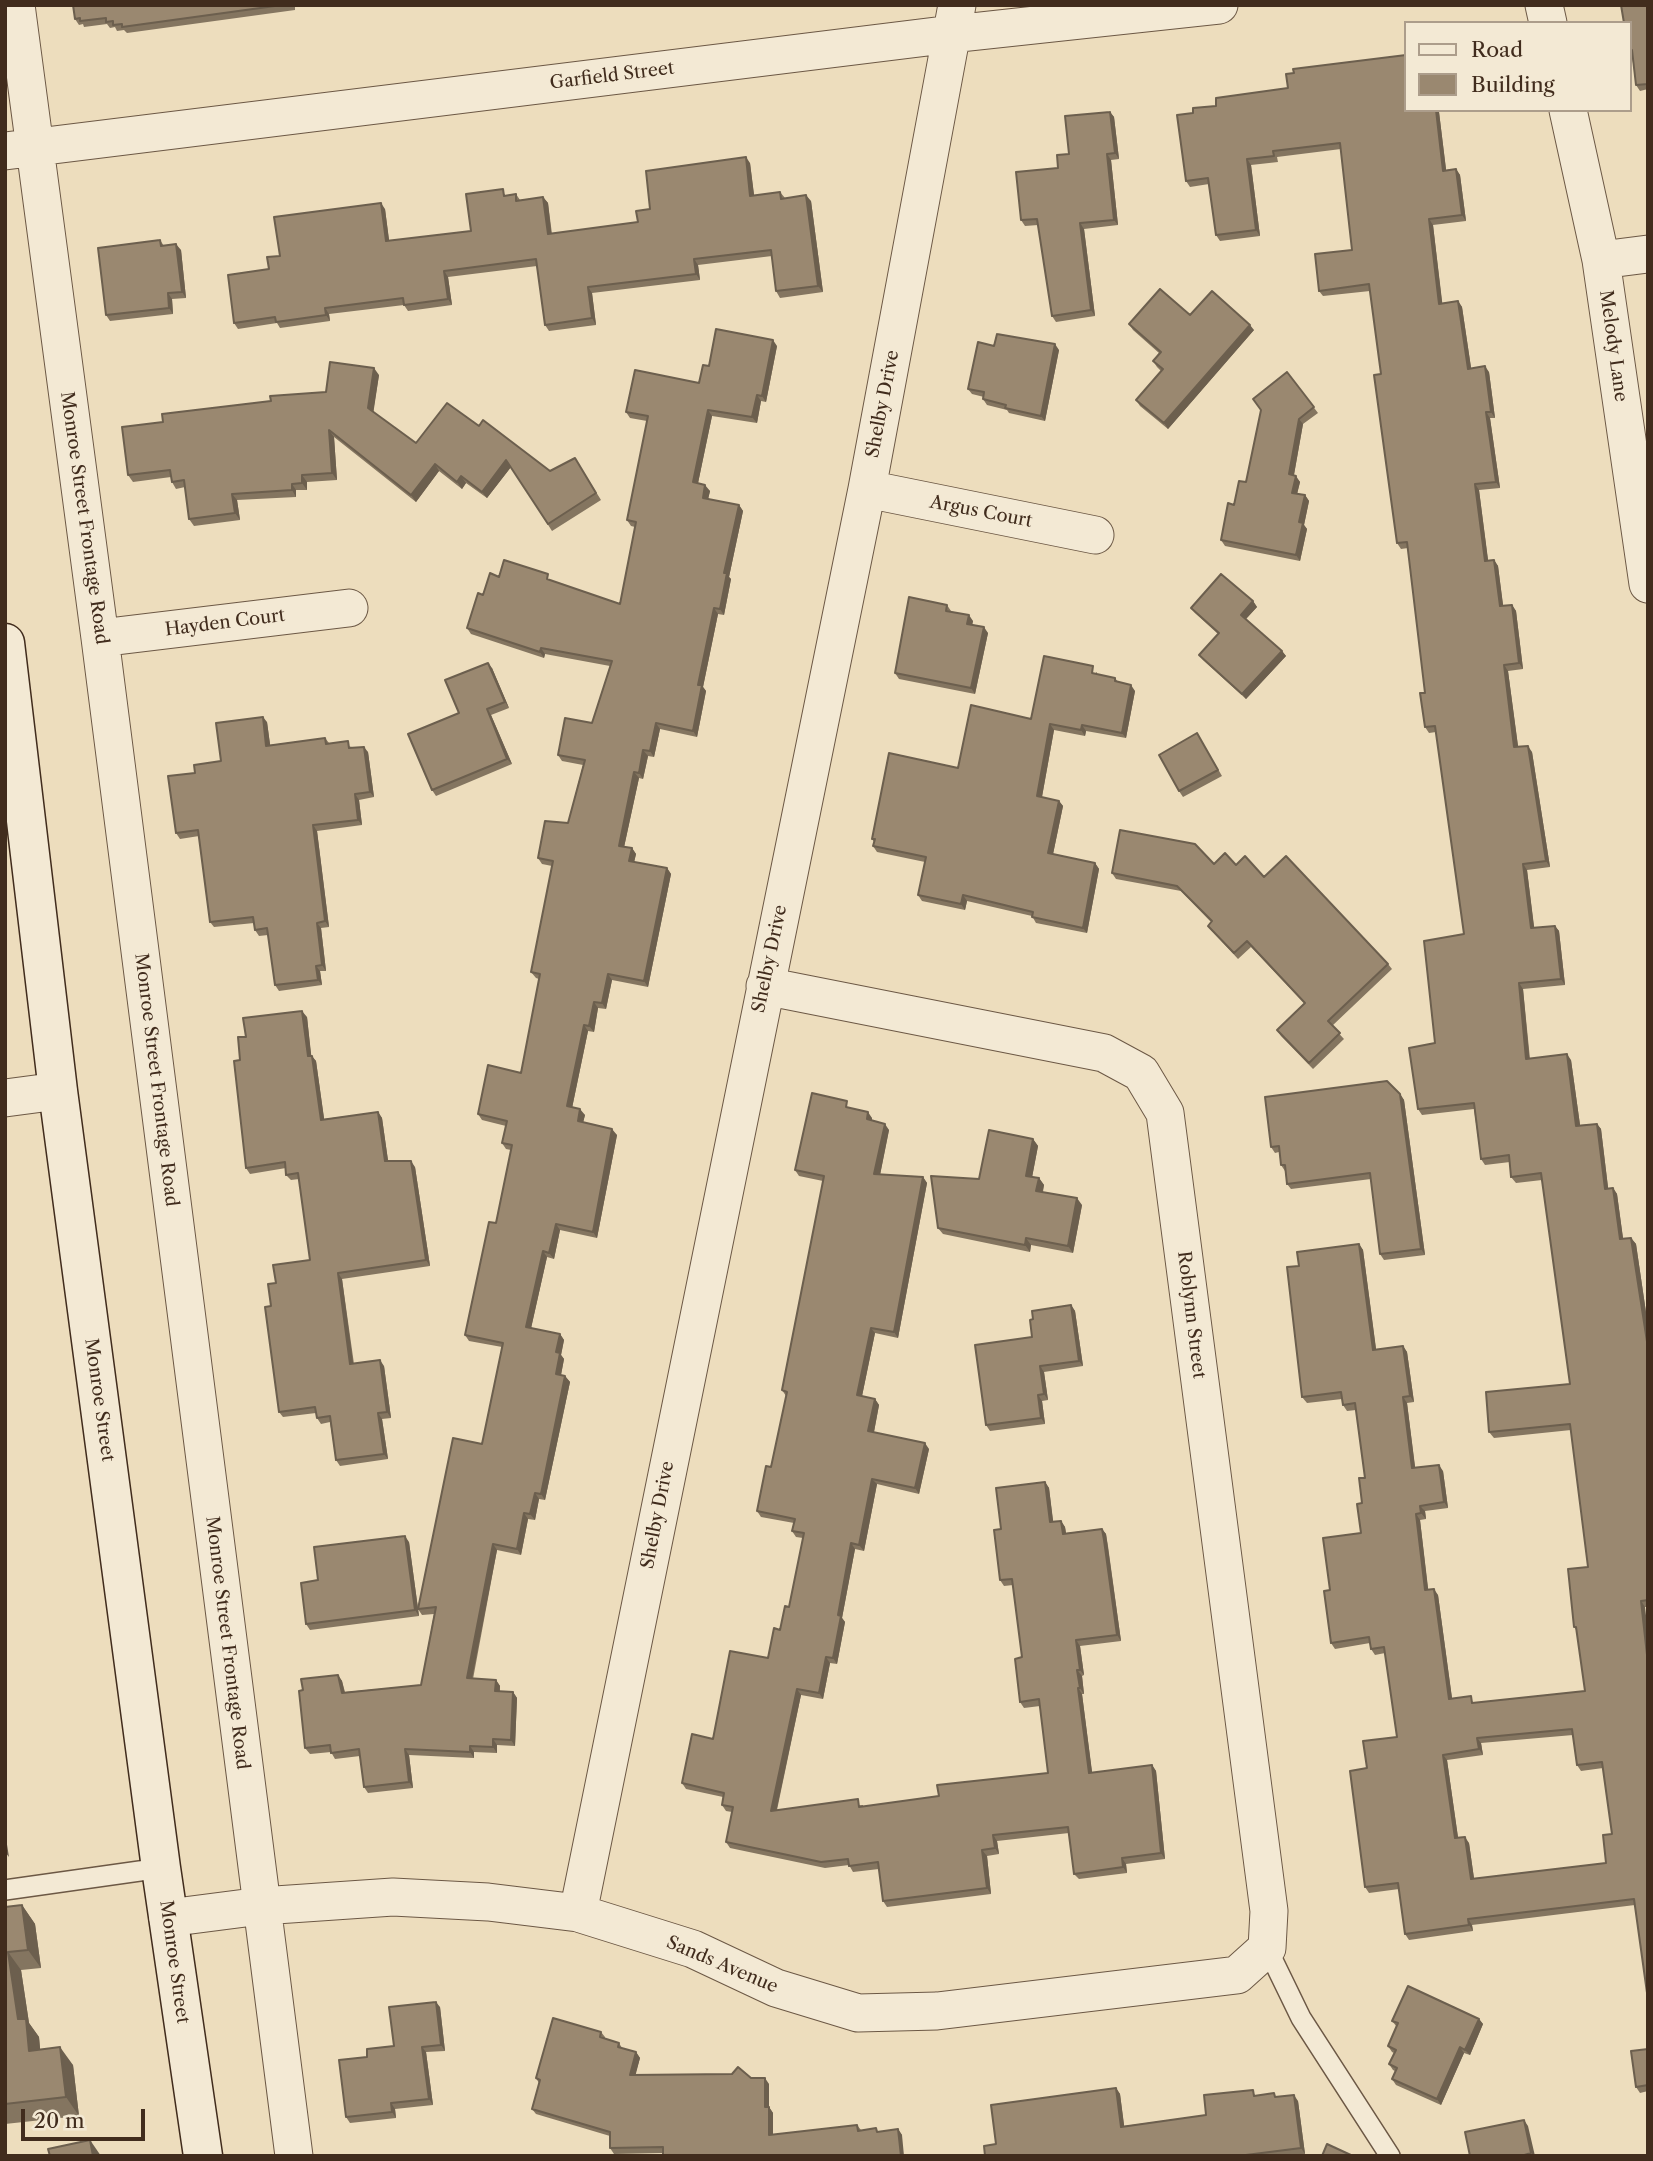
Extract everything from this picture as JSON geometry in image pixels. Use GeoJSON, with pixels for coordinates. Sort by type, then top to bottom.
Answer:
{"type":"FeatureCollection","features":[{"type":"Feature","properties":{"kind":"main road","name":"Monroe Street"},"geometry":{"type":"LineString","coordinates":[[5,643],[58,1091],[167,1917],[203,2156]]}},
{"type":"Feature","properties":{"kind":"street","name":"Monroe Street Frontage Road"},"geometry":{"type":"LineString","coordinates":[[16,5],[19,149],[100,638],[294,2156]]}},
{"type":"Feature","properties":{"kind":"street","name":"Garfield Street"},"geometry":{"type":"LineString","coordinates":[[19,149],[955,19],[1219,5]]}},
{"type":"Feature","properties":{"kind":"street","name":"Shelby Drive"},"geometry":{"type":"LineString","coordinates":[[578,1913],[867,489],[955,19]]}},
{"type":"Feature","properties":{"kind":"street","name":"Melody Lane"},"geometry":{"type":"LineString","coordinates":[[1568,112],[1601,260],[1648,584]]}},
{"type":"Feature","properties":{"kind":"street"},"geometry":{"type":"LineString","coordinates":[[1601,260],[1648,254]]}},
{"type":"Feature","properties":{"kind":"street","name":"Argus Court"},"geometry":{"type":"LineString","coordinates":[[867,489],[1095,535]]}},
{"type":"Feature","properties":{"kind":"street","name":"Hayden Court"},"geometry":{"type":"LineString","coordinates":[[100,638],[349,608]]}},
{"type":"Feature","properties":{"kind":"street","name":"Roblynn Street"},"geometry":{"type":"LineString","coordinates":[[765,986],[1104,1053],[1141,1073],[1165,1113],[1269,1911],[1267,1948]]}},
{"type":"Feature","properties":{"kind":"street"},"geometry":{"type":"LineString","coordinates":[[5,1098],[58,1091]]}},
{"type":"Feature","properties":{"kind":"street","name":"Sands Avenue"},"geometry":{"type":"LineString","coordinates":[[167,1917],[261,1906],[393,1897],[488,1902],[578,1913],[693,1949],[776,1988],[858,2013],[937,2011],[1237,1975],[1267,1948]]}},
{"type":"Feature","properties":{"kind":"lane"},"geometry":{"type":"LineString","coordinates":[[5,1889],[161,1868]]}},
{"type":"Feature","properties":{"kind":"lane"},"geometry":{"type":"LineString","coordinates":[[1267,1948],[1301,2018],[1390,2156]]}},
{"type":"Feature","properties":{"kind":"building"},"geometry":{"type":"Polygon","coordinates":[[[73,5],[282,5],[122,27],[122,24],[113,25],[113,21],[106,22],[106,18],[80,21],[80,18],[75,19],[73,5]]]}},
{"type":"Feature","properties":{"kind":"building"},"geometry":{"type":"Polygon","coordinates":[[[1621,5],[1648,5],[1648,84],[1636,85],[1632,21],[1624,21],[1621,5]]]}},
{"type":"Feature","properties":{"kind":"building"},"geometry":{"type":"Polygon","coordinates":[[[1404,55],[1404,112],[1436,112],[1443,171],[1456,169],[1462,215],[1429,219],[1439,304],[1458,301],[1468,369],[1485,366],[1491,412],[1486,412],[1496,482],[1475,484],[1485,561],[1494,560],[1500,606],[1512,605],[1519,663],[1504,665],[1514,747],[1528,746],[1546,861],[1523,864],[1531,928],[1555,926],[1561,979],[1519,983],[1526,1059],[1567,1054],[1576,1126],[1597,1124],[1605,1189],[1613,1188],[1620,1239],[1631,1238],[1648,1348],[1648,1600],[1641,1601],[1648,1664],[1648,2000],[1634,1899],[1468,1919],[1469,1925],[1405,1934],[1398,1883],[1365,1887],[1350,1771],[1367,1768],[1363,1741],[1397,1737],[1384,1647],[1371,1649],[1369,1637],[1331,1643],[1324,1591],[1330,1590],[1323,1538],[1361,1533],[1357,1504],[1362,1503],[1359,1478],[1365,1478],[1355,1403],[1343,1405],[1341,1392],[1302,1397],[1287,1267],[1299,1266],[1297,1252],[1359,1244],[1373,1350],[1403,1346],[1410,1396],[1403,1397],[1412,1468],[1439,1465],[1444,1502],[1420,1506],[1421,1513],[1416,1514],[1425,1590],[1434,1589],[1449,1699],[1471,1696],[1472,1703],[1585,1691],[1568,1569],[1588,1567],[1570,1424],[1489,1432],[1486,1392],[1570,1384],[1541,1173],[1511,1177],[1509,1155],[1481,1159],[1474,1103],[1418,1109],[1409,1048],[1435,1043],[1424,941],[1464,934],[1435,726],[1425,727],[1420,693],[1425,693],[1407,542],[1397,543],[1374,375],[1381,374],[1369,284],[1319,291],[1315,254],[1352,250],[1340,143],[1273,151],[1274,156],[1247,159],[1256,230],[1216,235],[1208,178],[1186,181],[1177,115],[1193,113],[1193,108],[1216,106],[1216,98],[1288,88],[1286,74],[1294,73],[1293,69],[1404,55]],[[1572,1729],[1477,1738],[1479,1749],[1443,1755],[1455,1838],[1465,1837],[1471,1879],[1606,1863],[1603,1835],[1612,1834],[1602,1762],[1577,1765],[1572,1729]]]}},
{"type":"Feature","properties":{"kind":"building"},"geometry":{"type":"Polygon","coordinates":[[[1110,112],[1115,153],[1107,154],[1114,220],[1080,223],[1091,310],[1052,316],[1037,219],[1021,220],[1016,172],[1058,168],[1057,155],[1069,154],[1065,116],[1110,112]]]}},
{"type":"Feature","properties":{"kind":"building"},"geometry":{"type":"Polygon","coordinates":[[[746,157],[750,196],[780,192],[781,199],[806,195],[818,286],[776,291],[771,250],[694,259],[696,274],[588,287],[592,318],[545,325],[536,259],[444,271],[448,299],[404,305],[403,298],[325,308],[326,315],[276,322],[275,317],[234,323],[228,275],[269,269],[267,257],[280,256],[274,217],[381,203],[386,241],[471,231],[466,194],[503,189],[504,196],[516,194],[516,201],[543,197],[548,234],[638,222],[636,211],[650,209],[646,171],[746,157]]]}},
{"type":"Feature","properties":{"kind":"building"},"geometry":{"type":"Polygon","coordinates":[[[160,240],[161,246],[176,244],[182,292],[168,293],[169,308],[106,315],[98,248],[160,240]]]}},
{"type":"Feature","properties":{"kind":"building"},"geometry":{"type":"Polygon","coordinates":[[[1160,289],[1190,315],[1212,291],[1250,325],[1164,423],[1136,400],[1163,369],[1153,361],[1161,352],[1129,324],[1160,289]]]}},
{"type":"Feature","properties":{"kind":"building"},"geometry":{"type":"Polygon","coordinates":[[[716,329],[773,340],[762,396],[757,395],[752,417],[708,410],[693,482],[705,485],[703,498],[739,505],[724,573],[727,573],[720,609],[714,608],[698,685],[702,685],[693,731],[656,723],[650,751],[643,750],[639,773],[634,772],[619,846],[632,848],[629,861],[667,868],[644,981],[608,974],[602,1003],[594,1002],[589,1026],[584,1025],[567,1106],[580,1109],[578,1121],[612,1129],[593,1232],[556,1224],[549,1253],[543,1251],[526,1327],[560,1334],[556,1352],[560,1353],[556,1374],[565,1376],[541,1494],[535,1493],[530,1514],[524,1513],[517,1549],[493,1544],[467,1678],[496,1680],[495,1691],[513,1692],[511,1740],[493,1739],[493,1747],[470,1746],[470,1752],[405,1749],[409,1782],[364,1787],[359,1749],[331,1753],[330,1745],[305,1748],[299,1691],[303,1690],[301,1679],[338,1675],[342,1693],[421,1685],[436,1607],[418,1609],[453,1438],[482,1444],[503,1343],[465,1335],[489,1222],[496,1223],[512,1145],[502,1143],[507,1121],[478,1114],[488,1065],[521,1073],[540,974],[531,972],[553,861],[538,858],[545,821],[568,823],[585,760],[558,755],[565,718],[592,723],[612,661],[541,648],[540,652],[467,628],[478,593],[483,595],[490,573],[499,577],[504,560],[548,574],[547,579],[620,604],[636,522],[627,520],[648,416],[626,412],[635,370],[699,383],[703,365],[709,366],[716,329]]]}},
{"type":"Feature","properties":{"kind":"building"},"geometry":{"type":"Polygon","coordinates":[[[997,334],[1055,344],[1041,416],[1005,408],[1006,405],[983,399],[984,392],[968,389],[978,342],[994,346],[997,334]]]}},
{"type":"Feature","properties":{"kind":"building"},"geometry":{"type":"Polygon","coordinates":[[[330,362],[374,368],[368,408],[416,443],[447,403],[479,426],[483,420],[550,471],[575,458],[596,493],[548,524],[506,460],[482,492],[461,476],[457,482],[435,464],[411,495],[329,430],[332,473],[302,475],[302,483],[292,484],[292,490],[232,494],[235,513],[189,519],[184,480],[172,482],[170,470],[128,475],[122,427],[163,422],[162,414],[271,401],[270,396],[326,392],[330,362]]]}},
{"type":"Feature","properties":{"kind":"building"},"geometry":{"type":"Polygon","coordinates":[[[1287,372],[1314,407],[1299,419],[1289,474],[1296,476],[1292,493],[1305,495],[1299,522],[1303,523],[1296,555],[1221,540],[1228,503],[1234,505],[1239,481],[1246,482],[1261,410],[1253,399],[1287,372]]]}},
{"type":"Feature","properties":{"kind":"building"},"geometry":{"type":"Polygon","coordinates":[[[1221,574],[1253,601],[1241,615],[1282,651],[1242,694],[1199,655],[1219,633],[1191,608],[1221,574]]]}},
{"type":"Feature","properties":{"kind":"building"},"geometry":{"type":"Polygon","coordinates":[[[909,597],[947,605],[946,611],[969,615],[967,624],[984,627],[971,688],[895,673],[909,597]]]}},
{"type":"Feature","properties":{"kind":"building"},"geometry":{"type":"Polygon","coordinates":[[[1044,656],[1093,666],[1092,673],[1131,685],[1122,733],[1082,725],[1081,730],[1050,724],[1037,796],[1059,801],[1048,853],[1095,863],[1083,928],[1032,917],[1033,912],[963,895],[961,904],[918,895],[926,857],[873,846],[875,839],[872,839],[889,753],[958,768],[971,705],[1031,719],[1044,656]]]}},
{"type":"Feature","properties":{"kind":"building"},"geometry":{"type":"Polygon","coordinates":[[[488,663],[505,702],[487,709],[507,759],[432,790],[408,734],[459,713],[445,680],[488,663]]]}},
{"type":"Feature","properties":{"kind":"building"},"geometry":{"type":"Polygon","coordinates":[[[263,717],[266,746],[325,738],[326,744],[348,741],[349,748],[364,747],[370,792],[355,794],[358,820],[313,825],[325,921],[317,923],[322,965],[316,966],[318,980],[275,985],[267,928],[255,930],[253,917],[210,922],[198,830],[176,833],[168,776],[195,773],[194,765],[221,761],[216,723],[263,717]]]}},
{"type":"Feature","properties":{"kind":"building"},"geometry":{"type":"Polygon","coordinates":[[[1197,733],[1218,770],[1179,791],[1159,755],[1197,733]]]}},
{"type":"Feature","properties":{"kind":"building"},"geometry":{"type":"Polygon","coordinates":[[[1120,830],[1195,844],[1214,864],[1225,853],[1236,865],[1245,856],[1264,877],[1286,856],[1388,964],[1328,1021],[1340,1033],[1309,1063],[1277,1030],[1305,1003],[1247,941],[1234,953],[1208,926],[1212,921],[1177,886],[1112,873],[1120,830]]]}},
{"type":"Feature","properties":{"kind":"building"},"geometry":{"type":"Polygon","coordinates":[[[302,1011],[308,1056],[312,1056],[321,1120],[378,1112],[385,1161],[411,1161],[426,1260],[338,1273],[350,1364],[380,1360],[387,1412],[378,1413],[384,1454],[336,1460],[330,1416],[317,1418],[315,1407],[279,1412],[265,1307],[271,1306],[268,1284],[276,1283],[273,1265],[310,1260],[298,1173],[286,1175],[285,1162],[246,1168],[234,1061],[240,1060],[238,1037],[246,1037],[243,1018],[302,1011]]]}},
{"type":"Feature","properties":{"kind":"building"},"geometry":{"type":"Polygon","coordinates":[[[1387,1081],[1400,1094],[1421,1249],[1380,1254],[1370,1173],[1287,1184],[1279,1146],[1271,1147],[1265,1097],[1387,1081]]]}},
{"type":"Feature","properties":{"kind":"building"},"geometry":{"type":"Polygon","coordinates":[[[812,1093],[847,1101],[846,1107],[868,1112],[867,1119],[885,1124],[874,1174],[923,1177],[894,1332],[871,1328],[857,1395],[875,1399],[868,1431],[925,1443],[915,1488],[872,1479],[859,1545],[851,1543],[833,1658],[826,1657],[819,1693],[797,1689],[771,1811],[858,1799],[859,1807],[939,1796],[937,1785],[1048,1773],[1039,1699],[1020,1702],[1015,1659],[1022,1657],[1012,1579],[1000,1580],[994,1530],[1001,1529],[996,1488],[1045,1482],[1050,1522],[1061,1521],[1063,1534],[1102,1529],[1104,1540],[1117,1635],[1076,1640],[1080,1670],[1077,1670],[1078,1688],[1089,1773],[1152,1765],[1161,1853],[1122,1858],[1123,1867],[1074,1874],[1068,1827],[993,1835],[995,1848],[982,1850],[987,1888],[883,1901],[878,1862],[849,1866],[848,1859],[821,1862],[726,1842],[733,1807],[722,1805],[724,1793],[682,1783],[692,1734],[713,1739],[730,1651],[768,1658],[774,1628],[780,1630],[785,1606],[789,1607],[804,1533],[792,1531],[795,1519],[757,1511],[766,1466],[771,1467],[787,1392],[782,1390],[824,1176],[795,1170],[812,1093]]]}},
{"type":"Feature","properties":{"kind":"building"},"geometry":{"type":"Polygon","coordinates":[[[989,1130],[1033,1139],[1026,1176],[1039,1178],[1036,1191],[1077,1198],[1068,1246],[1026,1238],[1025,1245],[938,1228],[931,1176],[979,1179],[989,1130]]]}},
{"type":"Feature","properties":{"kind":"building"},"geometry":{"type":"Polygon","coordinates":[[[1071,1305],[1079,1361],[1040,1366],[1044,1394],[1038,1395],[1041,1418],[986,1425],[975,1345],[1032,1337],[1032,1311],[1071,1305]]]}},
{"type":"Feature","properties":{"kind":"building"},"geometry":{"type":"Polygon","coordinates":[[[405,1536],[415,1610],[306,1624],[301,1583],[318,1580],[314,1547],[405,1536]]]}},
{"type":"Feature","properties":{"kind":"building"},"geometry":{"type":"Polygon","coordinates":[[[22,1905],[28,1950],[8,1952],[18,2019],[26,2019],[29,2051],[60,2047],[66,2097],[5,2104],[5,1907],[22,1905]]]}},
{"type":"Feature","properties":{"kind":"building"},"geometry":{"type":"Polygon","coordinates":[[[1408,1986],[1479,2019],[1465,2050],[1460,2047],[1437,2099],[1392,2079],[1397,2068],[1389,2064],[1396,2050],[1388,2046],[1398,2023],[1392,2021],[1408,1986]]]}},
{"type":"Feature","properties":{"kind":"building"},"geometry":{"type":"Polygon","coordinates":[[[436,2002],[441,2045],[422,2047],[429,2099],[391,2103],[392,2112],[346,2117],[339,2060],[367,2057],[367,2049],[394,2046],[389,2007],[436,2002]]]}},
{"type":"Feature","properties":{"kind":"building"},"geometry":{"type":"Polygon","coordinates":[[[553,2018],[601,2032],[600,2037],[619,2043],[618,2047],[636,2052],[630,2075],[732,2074],[738,2067],[751,2078],[765,2078],[769,2135],[857,2125],[858,2131],[898,2129],[901,2156],[663,2156],[663,2147],[610,2148],[610,2132],[532,2109],[540,2080],[536,2078],[553,2018]]]}},
{"type":"Feature","properties":{"kind":"building"},"geometry":{"type":"Polygon","coordinates":[[[1648,2049],[1648,2085],[1636,2087],[1631,2051],[1648,2049]]]}},
{"type":"Feature","properties":{"kind":"building"},"geometry":{"type":"Polygon","coordinates":[[[1116,2088],[1121,2127],[1206,2115],[1204,2095],[1253,2090],[1254,2096],[1274,2093],[1275,2097],[1294,2095],[1301,2148],[1238,2156],[985,2156],[984,2146],[996,2144],[991,2105],[1116,2088]]]}},
{"type":"Feature","properties":{"kind":"building"},"geometry":{"type":"Polygon","coordinates":[[[1524,2120],[1531,2153],[1521,2156],[1470,2156],[1465,2132],[1524,2120]]]}},
{"type":"Feature","properties":{"kind":"building"},"geometry":{"type":"Polygon","coordinates":[[[90,2140],[93,2156],[50,2156],[48,2149],[90,2140]]]}},
{"type":"Feature","properties":{"kind":"building"},"geometry":{"type":"Polygon","coordinates":[[[1327,2144],[1353,2156],[1322,2156],[1327,2144]]]}}]}
